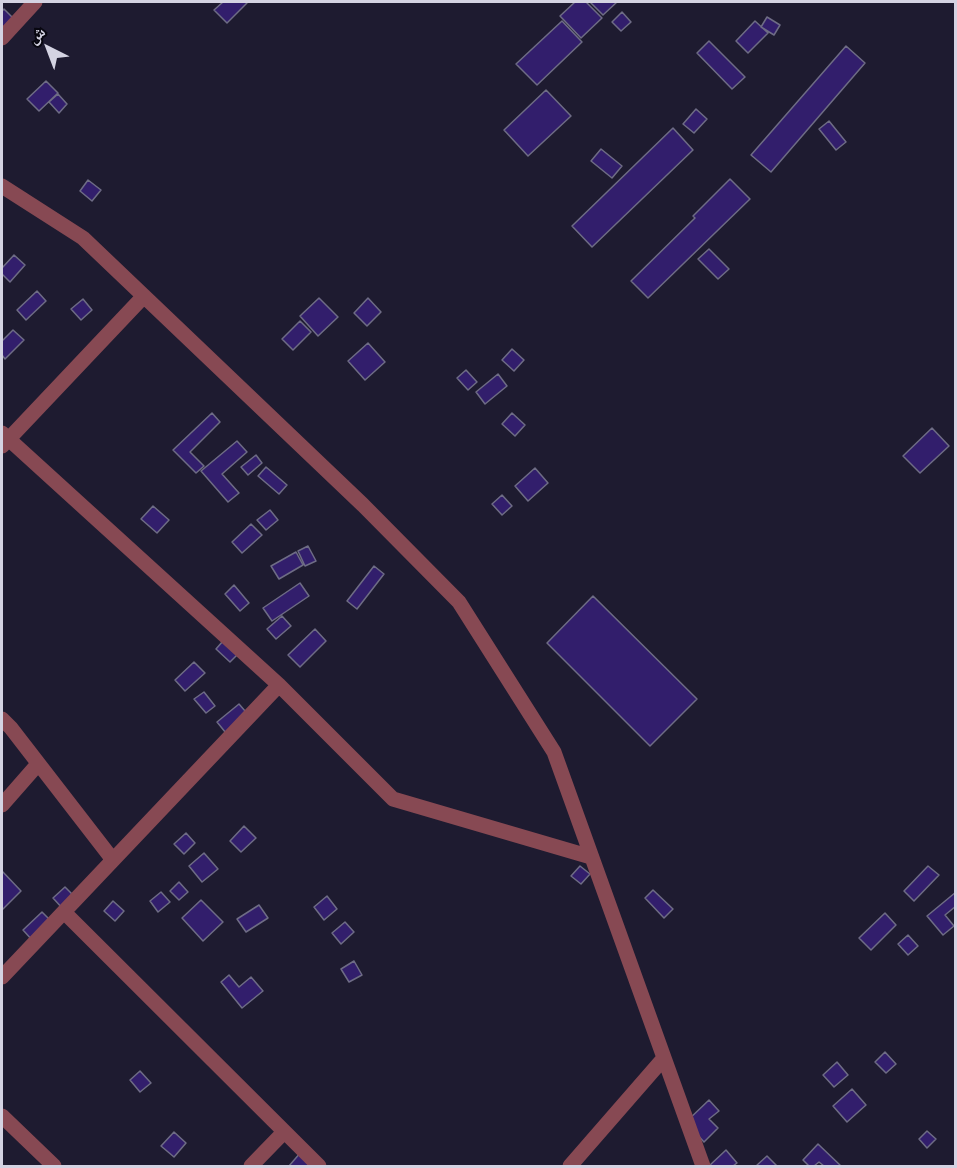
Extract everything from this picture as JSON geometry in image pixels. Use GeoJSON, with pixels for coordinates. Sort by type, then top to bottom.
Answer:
{"type":"FeatureCollection","features":[{"type":"Feature","properties":{"kind":"street"},"geometry":{"type":"LineString","coordinates":[[2,38],[35,2]]}},
{"type":"Feature","properties":{"kind":"street"},"geometry":{"type":"LineString","coordinates":[[2,186],[83,238],[363,505],[459,602],[554,752],[703,1167]]}},
{"type":"Feature","properties":{"kind":"street"},"geometry":{"type":"LineString","coordinates":[[144,296],[4,439],[279,685],[393,799],[591,856]]}},
{"type":"Feature","properties":{"kind":"street"},"geometry":{"type":"LineString","coordinates":[[2,977],[279,685]]}},
{"type":"Feature","properties":{"kind":"street"},"geometry":{"type":"LineString","coordinates":[[2,719],[113,860]]}},
{"type":"Feature","properties":{"kind":"street"},"geometry":{"type":"LineString","coordinates":[[2,805],[38,764]]}},
{"type":"Feature","properties":{"kind":"street"},"geometry":{"type":"LineString","coordinates":[[64,912],[319,1167]]}},
{"type":"Feature","properties":{"kind":"street"},"geometry":{"type":"LineString","coordinates":[[570,1167],[663,1058]]}},
{"type":"Feature","properties":{"kind":"street"},"geometry":{"type":"LineString","coordinates":[[2,1116],[54,1167]]}},
{"type":"Feature","properties":{"kind":"street"},"geometry":{"type":"LineString","coordinates":[[251,1167],[284,1132]]}},
{"type":"Feature","properties":{"kind":"building"},"geometry":{"type":"Polygon","coordinates":[[[223,2],[247,3],[227,23],[214,10],[223,2]]]}},
{"type":"Feature","properties":{"kind":"building"},"geometry":{"type":"Polygon","coordinates":[[[575,2],[586,2],[602,18],[581,38],[560,16],[575,2]]]}},
{"type":"Feature","properties":{"kind":"building"},"geometry":{"type":"Polygon","coordinates":[[[590,2],[617,2],[603,15],[590,2]]]}},
{"type":"Feature","properties":{"kind":"building"},"geometry":{"type":"Polygon","coordinates":[[[4,9],[15,20],[2,32],[2,11],[4,9]]]}},
{"type":"Feature","properties":{"kind":"building"},"geometry":{"type":"Polygon","coordinates":[[[622,12],[631,22],[621,31],[612,22],[622,12]]]}},
{"type":"Feature","properties":{"kind":"building"},"geometry":{"type":"Polygon","coordinates":[[[767,17],[780,25],[774,35],[761,27],[767,17]]]}},
{"type":"Feature","properties":{"kind":"building"},"geometry":{"type":"Polygon","coordinates":[[[562,21],[582,42],[537,85],[516,64],[562,21]]]}},
{"type":"Feature","properties":{"kind":"building"},"geometry":{"type":"Polygon","coordinates":[[[755,21],[768,33],[748,53],[736,41],[755,21]]]}},
{"type":"Feature","properties":{"kind":"building"},"geometry":{"type":"Polygon","coordinates":[[[709,41],[745,77],[732,89],[697,53],[709,41]]]}},
{"type":"Feature","properties":{"kind":"building"},"geometry":{"type":"Polygon","coordinates":[[[846,46],[865,63],[771,172],[751,155],[846,46]]]}},
{"type":"Feature","properties":{"kind":"building"},"geometry":{"type":"Polygon","coordinates":[[[46,81],[58,93],[39,111],[27,99],[46,81]]]}},
{"type":"Feature","properties":{"kind":"building"},"geometry":{"type":"Polygon","coordinates":[[[546,90],[571,116],[528,156],[504,130],[546,90]]]}},
{"type":"Feature","properties":{"kind":"building"},"geometry":{"type":"Polygon","coordinates":[[[58,94],[67,104],[59,113],[49,102],[58,94]]]}},
{"type":"Feature","properties":{"kind":"building"},"geometry":{"type":"Polygon","coordinates":[[[696,109],[707,119],[694,133],[683,124],[696,109]]]}},
{"type":"Feature","properties":{"kind":"building"},"geometry":{"type":"Polygon","coordinates":[[[829,121],[846,142],[836,150],[819,129],[829,121]]]}},
{"type":"Feature","properties":{"kind":"building"},"geometry":{"type":"Polygon","coordinates":[[[673,128],[693,150],[592,247],[572,226],[673,128]]]}},
{"type":"Feature","properties":{"kind":"building"},"geometry":{"type":"Polygon","coordinates":[[[601,149],[622,166],[612,178],[591,161],[601,149]]]}},
{"type":"Feature","properties":{"kind":"building"},"geometry":{"type":"Polygon","coordinates":[[[730,179],[750,199],[648,298],[631,281],[695,218],[693,216],[730,179]]]}},
{"type":"Feature","properties":{"kind":"building"},"geometry":{"type":"Polygon","coordinates":[[[88,180],[101,190],[92,201],[80,191],[88,180]]]}},
{"type":"Feature","properties":{"kind":"building"},"geometry":{"type":"Polygon","coordinates":[[[709,249],[729,269],[718,279],[698,259],[709,249]]]}},
{"type":"Feature","properties":{"kind":"building"},"geometry":{"type":"Polygon","coordinates":[[[14,255],[25,265],[10,282],[2,274],[2,268],[14,255]]]}},
{"type":"Feature","properties":{"kind":"building"},"geometry":{"type":"Polygon","coordinates":[[[37,291],[46,301],[26,320],[17,310],[37,291]]]}},
{"type":"Feature","properties":{"kind":"building"},"geometry":{"type":"Polygon","coordinates":[[[319,298],[338,317],[318,336],[300,316],[319,298]]]}},
{"type":"Feature","properties":{"kind":"building"},"geometry":{"type":"Polygon","coordinates":[[[368,298],[381,312],[367,326],[354,313],[368,298]]]}},
{"type":"Feature","properties":{"kind":"building"},"geometry":{"type":"Polygon","coordinates":[[[83,299],[92,310],[81,320],[71,309],[83,299]]]}},
{"type":"Feature","properties":{"kind":"building"},"geometry":{"type":"Polygon","coordinates":[[[300,321],[311,332],[293,350],[282,339],[300,321]]]}},
{"type":"Feature","properties":{"kind":"building"},"geometry":{"type":"Polygon","coordinates":[[[13,330],[24,340],[5,359],[2,355],[2,341],[13,330]]]}},
{"type":"Feature","properties":{"kind":"building"},"geometry":{"type":"Polygon","coordinates":[[[368,343],[385,362],[365,380],[348,361],[368,343]]]}},
{"type":"Feature","properties":{"kind":"building"},"geometry":{"type":"Polygon","coordinates":[[[512,349],[524,360],[514,371],[502,360],[512,349]]]}},
{"type":"Feature","properties":{"kind":"building"},"geometry":{"type":"Polygon","coordinates":[[[466,370],[477,382],[468,390],[457,378],[466,370]]]}},
{"type":"Feature","properties":{"kind":"building"},"geometry":{"type":"Polygon","coordinates":[[[498,374],[507,386],[485,404],[476,392],[498,374]]]}},
{"type":"Feature","properties":{"kind":"building"},"geometry":{"type":"Polygon","coordinates":[[[212,413],[220,422],[190,452],[204,466],[196,473],[173,450],[212,413]]]}},
{"type":"Feature","properties":{"kind":"building"},"geometry":{"type":"Polygon","coordinates":[[[512,413],[525,425],[515,436],[502,424],[512,413]]]}},
{"type":"Feature","properties":{"kind":"building"},"geometry":{"type":"Polygon","coordinates":[[[932,428],[949,446],[920,473],[903,456],[932,428]]]}},
{"type":"Feature","properties":{"kind":"building"},"geometry":{"type":"Polygon","coordinates":[[[237,441],[247,452],[222,474],[239,493],[228,502],[201,471],[237,441]]]}},
{"type":"Feature","properties":{"kind":"building"},"geometry":{"type":"Polygon","coordinates":[[[256,455],[262,463],[248,475],[241,467],[256,455]]]}},
{"type":"Feature","properties":{"kind":"building"},"geometry":{"type":"Polygon","coordinates":[[[266,467],[287,485],[279,494],[258,476],[266,467]]]}},
{"type":"Feature","properties":{"kind":"building"},"geometry":{"type":"Polygon","coordinates":[[[535,468],[548,483],[528,501],[515,486],[535,468]]]}},
{"type":"Feature","properties":{"kind":"building"},"geometry":{"type":"Polygon","coordinates":[[[502,495],[512,506],[502,515],[492,504],[502,495]]]}},
{"type":"Feature","properties":{"kind":"building"},"geometry":{"type":"Polygon","coordinates":[[[153,506],[169,520],[157,533],[141,519],[153,506]]]}},
{"type":"Feature","properties":{"kind":"building"},"geometry":{"type":"Polygon","coordinates":[[[270,510],[278,520],[266,530],[257,520],[270,510]]]}},
{"type":"Feature","properties":{"kind":"building"},"geometry":{"type":"Polygon","coordinates":[[[251,524],[262,535],[242,553],[232,542],[251,524]]]}},
{"type":"Feature","properties":{"kind":"building"},"geometry":{"type":"Polygon","coordinates":[[[308,546],[316,561],[305,566],[298,551],[308,546]]]}},
{"type":"Feature","properties":{"kind":"building"},"geometry":{"type":"Polygon","coordinates":[[[296,552],[303,565],[279,579],[271,566],[296,552]]]}},
{"type":"Feature","properties":{"kind":"building"},"geometry":{"type":"Polygon","coordinates":[[[374,566],[384,574],[357,609],[347,601],[374,566]]]}},
{"type":"Feature","properties":{"kind":"building"},"geometry":{"type":"Polygon","coordinates":[[[300,583],[309,596],[272,621],[263,608],[300,583]]]}},
{"type":"Feature","properties":{"kind":"building"},"geometry":{"type":"Polygon","coordinates":[[[234,585],[249,603],[240,611],[225,594],[234,585]]]}},
{"type":"Feature","properties":{"kind":"building"},"geometry":{"type":"Polygon","coordinates":[[[593,596],[697,699],[650,746],[547,643],[593,596]]]}},
{"type":"Feature","properties":{"kind":"building"},"geometry":{"type":"Polygon","coordinates":[[[282,616],[291,626],[276,639],[267,629],[282,616]]]}},
{"type":"Feature","properties":{"kind":"building"},"geometry":{"type":"Polygon","coordinates":[[[315,629],[326,641],[300,667],[288,655],[315,629]]]}},
{"type":"Feature","properties":{"kind":"building"},"geometry":{"type":"Polygon","coordinates":[[[223,641],[238,654],[230,662],[216,649],[223,641]]]}},
{"type":"Feature","properties":{"kind":"building"},"geometry":{"type":"Polygon","coordinates":[[[194,662],[205,673],[185,691],[175,680],[194,662]]]}},
{"type":"Feature","properties":{"kind":"building"},"geometry":{"type":"Polygon","coordinates":[[[204,692],[215,706],[206,713],[194,699],[204,692]]]}},
{"type":"Feature","properties":{"kind":"building"},"geometry":{"type":"Polygon","coordinates":[[[239,704],[252,719],[230,738],[217,722],[239,704]]]}},
{"type":"Feature","properties":{"kind":"building"},"geometry":{"type":"Polygon","coordinates":[[[244,826],[256,838],[241,852],[230,841],[244,826]]]}},
{"type":"Feature","properties":{"kind":"building"},"geometry":{"type":"Polygon","coordinates":[[[186,833],[195,843],[184,854],[174,844],[186,833]]]}},
{"type":"Feature","properties":{"kind":"building"},"geometry":{"type":"Polygon","coordinates":[[[204,853],[218,869],[202,882],[189,866],[204,853]]]}},
{"type":"Feature","properties":{"kind":"building"},"geometry":{"type":"Polygon","coordinates":[[[580,866],[590,874],[581,884],[571,876],[580,866]]]}},
{"type":"Feature","properties":{"kind":"building"},"geometry":{"type":"Polygon","coordinates":[[[928,866],[939,875],[914,901],[904,891],[928,866]]]}},
{"type":"Feature","properties":{"kind":"building"},"geometry":{"type":"Polygon","coordinates":[[[2,871],[21,891],[2,910],[2,871]]]}},
{"type":"Feature","properties":{"kind":"building"},"geometry":{"type":"Polygon","coordinates":[[[179,882],[188,892],[179,900],[170,891],[179,882]]]}},
{"type":"Feature","properties":{"kind":"building"},"geometry":{"type":"Polygon","coordinates":[[[65,887],[76,898],[64,910],[53,898],[65,887]]]}},
{"type":"Feature","properties":{"kind":"building"},"geometry":{"type":"Polygon","coordinates":[[[653,890],[673,909],[664,918],[645,898],[653,890]]]}},
{"type":"Feature","properties":{"kind":"building"},"geometry":{"type":"Polygon","coordinates":[[[161,892],[170,902],[158,912],[150,901],[161,892]]]}},
{"type":"Feature","properties":{"kind":"building"},"geometry":{"type":"Polygon","coordinates":[[[956,892],[956,906],[945,915],[954,926],[943,935],[927,916],[956,892]]]}},
{"type":"Feature","properties":{"kind":"building"},"geometry":{"type":"Polygon","coordinates":[[[327,896],[337,909],[324,920],[314,907],[327,896]]]}},
{"type":"Feature","properties":{"kind":"building"},"geometry":{"type":"Polygon","coordinates":[[[201,900],[223,922],[203,941],[182,918],[201,900]]]}},
{"type":"Feature","properties":{"kind":"building"},"geometry":{"type":"Polygon","coordinates":[[[113,901],[124,911],[115,921],[104,911],[113,901]]]}},
{"type":"Feature","properties":{"kind":"building"},"geometry":{"type":"Polygon","coordinates":[[[259,905],[268,918],[246,932],[237,919],[259,905]]]}},
{"type":"Feature","properties":{"kind":"building"},"geometry":{"type":"Polygon","coordinates":[[[42,912],[53,923],[33,941],[23,930],[42,912]]]}},
{"type":"Feature","properties":{"kind":"building"},"geometry":{"type":"Polygon","coordinates":[[[885,913],[896,925],[871,950],[859,938],[885,913]]]}},
{"type":"Feature","properties":{"kind":"building"},"geometry":{"type":"Polygon","coordinates":[[[345,922],[354,932],[341,944],[332,933],[345,922]]]}},
{"type":"Feature","properties":{"kind":"building"},"geometry":{"type":"Polygon","coordinates":[[[908,935],[918,946],[908,955],[898,944],[908,935]]]}},
{"type":"Feature","properties":{"kind":"building"},"geometry":{"type":"Polygon","coordinates":[[[354,961],[362,975],[349,982],[341,969],[354,961]]]}},
{"type":"Feature","properties":{"kind":"building"},"geometry":{"type":"Polygon","coordinates":[[[229,975],[239,987],[251,977],[263,991],[242,1008],[221,982],[229,975]]]}},
{"type":"Feature","properties":{"kind":"building"},"geometry":{"type":"Polygon","coordinates":[[[885,1052],[896,1064],[886,1073],[875,1062],[885,1052]]]}},
{"type":"Feature","properties":{"kind":"building"},"geometry":{"type":"Polygon","coordinates":[[[837,1062],[848,1075],[834,1087],[823,1075],[837,1062]]]}},
{"type":"Feature","properties":{"kind":"building"},"geometry":{"type":"Polygon","coordinates":[[[140,1071],[151,1083],[140,1092],[130,1080],[140,1071]]]}},
{"type":"Feature","properties":{"kind":"building"},"geometry":{"type":"Polygon","coordinates":[[[852,1089],[866,1105],[847,1122],[833,1106],[852,1089]]]}},
{"type":"Feature","properties":{"kind":"building"},"geometry":{"type":"Polygon","coordinates":[[[709,1100],[719,1111],[709,1119],[718,1128],[704,1142],[686,1122],[709,1100]]]}},
{"type":"Feature","properties":{"kind":"building"},"geometry":{"type":"Polygon","coordinates":[[[927,1131],[936,1139],[927,1148],[919,1139],[927,1131]]]}},
{"type":"Feature","properties":{"kind":"building"},"geometry":{"type":"Polygon","coordinates":[[[174,1132],[186,1143],[174,1157],[161,1146],[174,1132]]]}},
{"type":"Feature","properties":{"kind":"building"},"geometry":{"type":"Polygon","coordinates":[[[818,1144],[841,1166],[824,1166],[819,1162],[814,1166],[809,1166],[803,1160],[818,1144]]]}},
{"type":"Feature","properties":{"kind":"building"},"geometry":{"type":"Polygon","coordinates":[[[726,1150],[737,1163],[733,1166],[709,1166],[726,1150]]]}},
{"type":"Feature","properties":{"kind":"building"},"geometry":{"type":"Polygon","coordinates":[[[301,1152],[309,1166],[289,1166],[301,1152]]]}},
{"type":"Feature","properties":{"kind":"building"},"geometry":{"type":"Polygon","coordinates":[[[767,1156],[777,1166],[756,1166],[767,1156]]]}}]}
